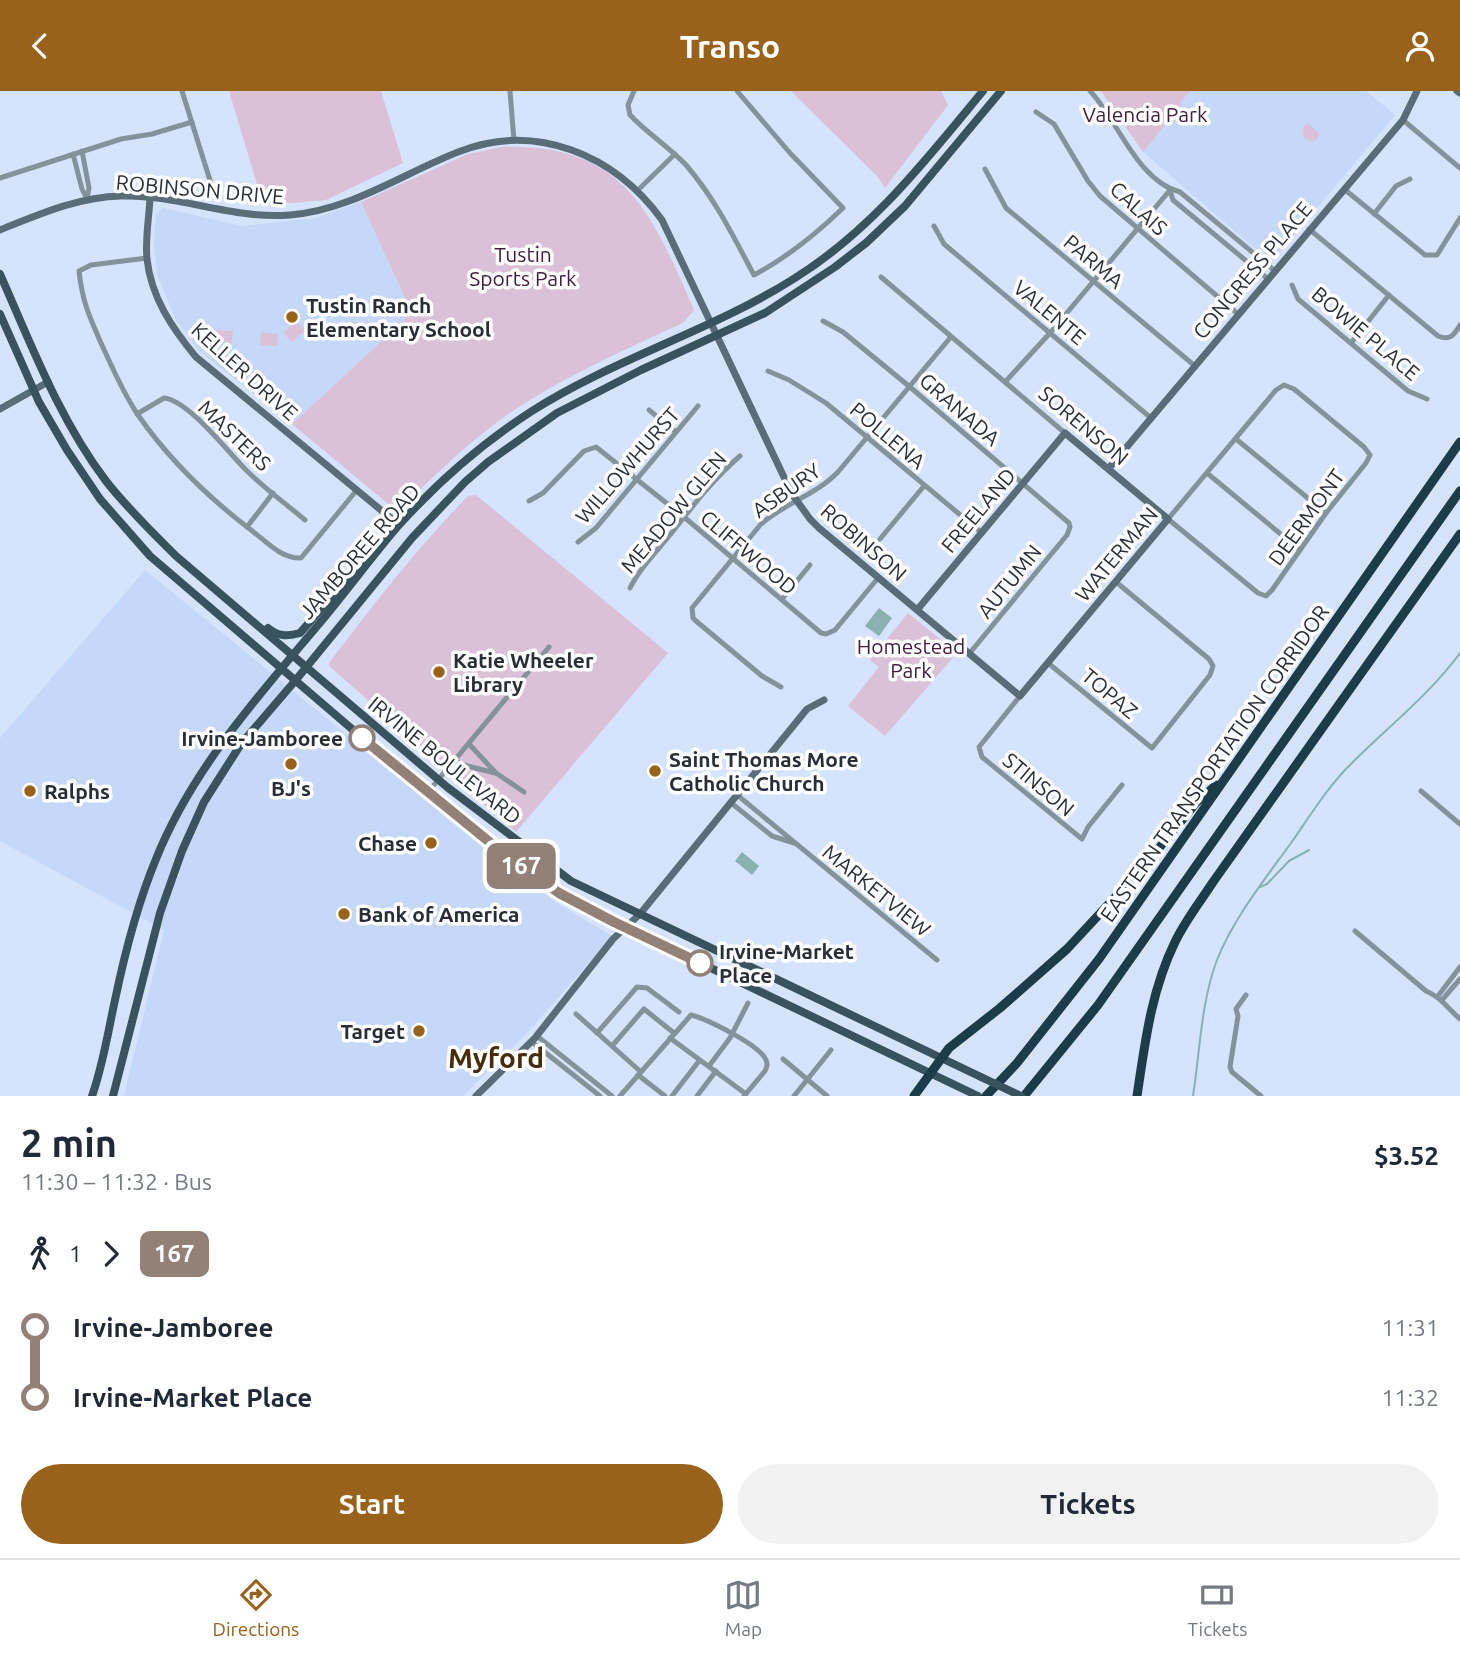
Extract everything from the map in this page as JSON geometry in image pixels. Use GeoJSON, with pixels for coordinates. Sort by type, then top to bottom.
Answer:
{"type":"FeatureCollection","features":[{"type":"Feature","properties":{"kind":"highway","name":"EASTERN TRANSPORTATION CORRIDOR"},"geometry":{"type":"LineString","coordinates":[[986,1096],[1017,1063],[1099,959],[1460,442]]}},
{"type":"Feature","properties":{"kind":"highway","name":"EASTERN TRANSPORTATION CORRIDOR"},"geometry":{"type":"LineString","coordinates":[[1023,1096],[1097,1005],[1460,491]]}},
{"type":"Feature","properties":{"kind":"highway"},"geometry":{"type":"LineString","coordinates":[[1137,1096],[1141,1060],[1155,991],[1176,941],[1226,862],[1460,534]]}},
{"type":"Feature","properties":{"kind":"highway"},"geometry":{"type":"LineString","coordinates":[[914,1096],[941,1057],[1067,949],[1145,865],[1196,803],[1228,775]]}},
{"type":"Feature","properties":{"kind":"main road","name":"JAMBOREE ROAD"},"geometry":{"type":"LineString","coordinates":[[92,1096],[132,928],[167,833],[213,756],[246,711],[399,525],[462,464],[529,413],[571,387],[794,279],[845,243],[905,185],[983,91]]}},
{"type":"Feature","properties":{"kind":"main road","name":"JAMBOREE ROAD"},"geometry":{"type":"LineString","coordinates":[[113,1096],[148,953],[182,851],[204,802],[236,752],[412,538],[465,482],[556,413],[640,370],[718,337],[765,313],[799,293],[866,243],[905,206],[1001,91]]}},
{"type":"Feature","properties":{"kind":"main road","name":"IRVINE BOULEVARD"},"geometry":{"type":"LineString","coordinates":[[0,274],[48,382],[82,445],[106,481],[143,524],[176,556],[439,780],[571,881],[1023,1096]]}},
{"type":"Feature","properties":{"kind":"main road","name":"IRVINE BOULEVARD"},"geometry":{"type":"LineString","coordinates":[[0,314],[34,390],[67,450],[100,499],[150,556],[295,681],[503,853],[559,893],[625,927],[978,1096]]}},
{"type":"Feature","properties":{"kind":"main road"},"geometry":{"type":"LineString","coordinates":[[216,590],[276,634],[290,636],[300,633],[347,580],[362,571]]}},
{"type":"Feature","properties":{"kind":"street"},"geometry":{"type":"LineString","coordinates":[[182,91],[214,193]]}},
{"type":"Feature","properties":{"kind":"street"},"geometry":{"type":"LineString","coordinates":[[510,91],[514,141]]}},
{"type":"Feature","properties":{"kind":"street"},"geometry":{"type":"LineString","coordinates":[[635,91],[628,105],[630,115],[675,154],[723,213],[754,275],[782,260],[810,240],[843,208],[790,153],[737,91]]}},
{"type":"Feature","properties":{"kind":"street"},"geometry":{"type":"LineString","coordinates":[[1090,91],[1135,156],[1170,190],[1180,192],[1275,271]]}},
{"type":"Feature","properties":{"kind":"street","name":"CONGRESS PLACE"},"geometry":{"type":"LineString","coordinates":[[1109,468],[1403,120],[1418,91]]}},
{"type":"Feature","properties":{"kind":"street","name":"CALAIS"},"geometry":{"type":"LineString","coordinates":[[1036,112],[1054,124],[1093,188],[1238,314]]}},
{"type":"Feature","properties":{"kind":"street"},"geometry":{"type":"LineString","coordinates":[[1403,120],[1460,167]]}},
{"type":"Feature","properties":{"kind":"street"},"geometry":{"type":"LineString","coordinates":[[0,178],[121,139],[152,134],[192,122]]}},
{"type":"Feature","properties":{"kind":"street","name":"ROBINSON DRIVE"},"geometry":{"type":"LineString","coordinates":[[0,230],[87,199],[124,196],[267,216],[310,213],[351,200],[458,152],[483,144],[514,141],[558,145],[577,151],[618,173],[638,190],[662,220],[718,337]]}},
{"type":"Feature","properties":{"kind":"street"},"geometry":{"type":"LineString","coordinates":[[82,151],[89,188],[87,199]]}},
{"type":"Feature","properties":{"kind":"street"},"geometry":{"type":"LineString","coordinates":[[73,154],[87,199]]}},
{"type":"Feature","properties":{"kind":"street"},"geometry":{"type":"LineString","coordinates":[[638,190],[675,154]]}},
{"type":"Feature","properties":{"kind":"street","name":"PARMA"},"geometry":{"type":"LineString","coordinates":[[985,169],[1006,208],[1195,366]]}},
{"type":"Feature","properties":{"kind":"street"},"geometry":{"type":"LineString","coordinates":[[1374,214],[1396,185],[1410,180]]}},
{"type":"Feature","properties":{"kind":"street"},"geometry":{"type":"LineString","coordinates":[[1343,188],[1425,255],[1431,257],[1437,255],[1460,218]]}},
{"type":"Feature","properties":{"kind":"street"},"geometry":{"type":"LineString","coordinates":[[1005,382],[1050,333],[1170,190]]}},
{"type":"Feature","properties":{"kind":"street"},"geometry":{"type":"LineString","coordinates":[[1170,190],[1172,200],[1268,279]]}},
{"type":"Feature","properties":{"kind":"street","name":"KELLER DRIVE"},"geometry":{"type":"LineString","coordinates":[[150,198],[147,258],[160,306],[176,333],[196,357],[399,525]]}},
{"type":"Feature","properties":{"kind":"street","name":"VALENTE"},"geometry":{"type":"LineString","coordinates":[[934,226],[944,244],[1152,418]]}},
{"type":"Feature","properties":{"kind":"street"},"geometry":{"type":"LineString","coordinates":[[1310,229],[1438,336],[1453,336],[1460,325]]}},
{"type":"Feature","properties":{"kind":"street"},"geometry":{"type":"LineString","coordinates":[[147,258],[91,265],[79,271],[82,300],[112,367],[138,414],[170,454],[209,495],[290,558],[301,558],[356,491]]}},
{"type":"Feature","properties":{"kind":"street","name":"SORENSON"},"geometry":{"type":"LineString","coordinates":[[881,277],[950,338],[1258,593],[1265,596]]}},
{"type":"Feature","properties":{"kind":"street","name":"BOWIE PLACE"},"geometry":{"type":"LineString","coordinates":[[1292,285],[1298,299],[1408,391],[1427,399]]}},
{"type":"Feature","properties":{"kind":"street"},"geometry":{"type":"LineString","coordinates":[[1351,343],[1389,295]]}},
{"type":"Feature","properties":{"kind":"street","name":"GRANADA"},"geometry":{"type":"LineString","coordinates":[[823,321],[843,332],[910,387],[1065,519],[1070,527]]}},
{"type":"Feature","properties":{"kind":"street","name":"ROBINSON"},"geometry":{"type":"LineString","coordinates":[[718,337],[797,501],[810,519],[1020,697]]}},
{"type":"Feature","properties":{"kind":"street","name":"ASBURY"},"geometry":{"type":"LineString","coordinates":[[781,687],[762,676],[693,618],[692,608],[767,519],[830,482],[950,338]]}},
{"type":"Feature","properties":{"kind":"street","name":"POLLENA"},"geometry":{"type":"LineString","coordinates":[[768,371],[807,390],[982,533]]}},
{"type":"Feature","properties":{"kind":"street"},"geometry":{"type":"LineString","coordinates":[[0,409],[48,382]]}},
{"type":"Feature","properties":{"kind":"street","name":"WATERMAN"},"geometry":{"type":"LineString","coordinates":[[979,750],[1048,663],[1276,390],[1284,385],[1294,389],[1364,447],[1370,455]]}},
{"type":"Feature","properties":{"kind":"street","name":"MASTERS"},"geometry":{"type":"LineString","coordinates":[[138,414],[158,400],[170,399],[197,419],[246,470],[305,520]]}},
{"type":"Feature","properties":{"kind":"street","name":"WILLOWHURST"},"geometry":{"type":"LineString","coordinates":[[578,542],[596,528],[698,407]]}},
{"type":"Feature","properties":{"kind":"street"},"geometry":{"type":"LineString","coordinates":[[649,410],[676,432]]}},
{"type":"Feature","properties":{"kind":"street","name":"FREELAND"},"geometry":{"type":"LineString","coordinates":[[917,610],[1065,433]]}},
{"type":"Feature","properties":{"kind":"street"},"geometry":{"type":"LineString","coordinates":[[1236,439],[1326,513]]}},
{"type":"Feature","properties":{"kind":"street","name":"CLIFFWOOD"},"geometry":{"type":"LineString","coordinates":[[529,501],[543,493],[591,447],[600,449],[684,517],[818,631],[826,634],[835,629],[878,578]]}},
{"type":"Feature","properties":{"kind":"street","name":"DEERMONT"},"geometry":{"type":"LineString","coordinates":[[1265,596],[1370,455]]}},
{"type":"Feature","properties":{"kind":"street","name":"MEADOW GLEN"},"geometry":{"type":"LineString","coordinates":[[630,588],[636,576],[723,470],[740,456]]}},
{"type":"Feature","properties":{"kind":"street"},"geometry":{"type":"LineString","coordinates":[[1207,473],[1300,550]]}},
{"type":"Feature","properties":{"kind":"street"},"geometry":{"type":"LineString","coordinates":[[880,539],[924,485]]}},
{"type":"Feature","properties":{"kind":"street","name":"MASTERS"},"geometry":{"type":"LineString","coordinates":[[247,527],[273,493]]}},
{"type":"Feature","properties":{"kind":"street","name":"AUTUMN"},"geometry":{"type":"LineString","coordinates":[[969,654],[1067,535],[1070,527]]}},
{"type":"Feature","properties":{"kind":"street"},"geometry":{"type":"LineString","coordinates":[[782,599],[810,565]]}},
{"type":"Feature","properties":{"kind":"street","name":"TOPAZ"},"geometry":{"type":"LineString","coordinates":[[1048,663],[1152,748],[1210,675],[1213,666],[1209,659],[1116,582]]}},
{"type":"Feature","properties":{"kind":"street"},"geometry":{"type":"LineString","coordinates":[[428,792],[549,647]]}},
{"type":"Feature","properties":{"kind":"street"},"geometry":{"type":"LineString","coordinates":[[476,1096],[534,1039],[613,939],[640,913],[807,709],[824,700]]}},
{"type":"Feature","properties":{"kind":"street"},"geometry":{"type":"LineString","coordinates":[[469,744],[496,773],[524,792]]}},
{"type":"Feature","properties":{"kind":"street","name":"STINSON"},"geometry":{"type":"LineString","coordinates":[[979,750],[982,757],[1082,839],[1088,827],[1122,785]]}},
{"type":"Feature","properties":{"kind":"street"},"geometry":{"type":"LineString","coordinates":[[456,760],[460,764],[496,773]]}},
{"type":"Feature","properties":{"kind":"street"},"geometry":{"type":"LineString","coordinates":[[1421,791],[1460,824]]}},
{"type":"Feature","properties":{"kind":"street","name":"MARKETVIEW"},"geometry":{"type":"LineString","coordinates":[[736,795],[937,960]]}},
{"type":"Feature","properties":{"kind":"street","name":"MARKETVIEW"},"geometry":{"type":"LineString","coordinates":[[730,802],[772,836],[797,844]]}},
{"type":"Feature","properties":{"kind":"street"},"geometry":{"type":"LineString","coordinates":[[1355,931],[1426,991],[1440,998],[1460,1019]]}},
{"type":"Feature","properties":{"kind":"street"},"geometry":{"type":"LineString","coordinates":[[1440,998],[1460,967]]}},
{"type":"Feature","properties":{"kind":"street"},"geometry":{"type":"LineString","coordinates":[[1440,998],[1460,979]]}},
{"type":"Feature","properties":{"kind":"street"},"geometry":{"type":"LineString","coordinates":[[597,1033],[637,987],[647,988],[679,1012]]}},
{"type":"Feature","properties":{"kind":"street"},"geometry":{"type":"LineString","coordinates":[[1246,995],[1236,1009],[1238,1016],[1230,1067],[1232,1072],[1261,1096]]}},
{"type":"Feature","properties":{"kind":"street"},"geometry":{"type":"LineString","coordinates":[[709,1066],[733,1034],[748,1003]]}},
{"type":"Feature","properties":{"kind":"street"},"geometry":{"type":"LineString","coordinates":[[612,1046],[644,1009],[672,1035],[699,1061],[746,1095],[765,1071],[766,1062],[764,1057],[733,1034],[691,1015],[672,1035],[620,1096]]}},
{"type":"Feature","properties":{"kind":"street"},"geometry":{"type":"LineString","coordinates":[[576,1014],[665,1096]]}},
{"type":"Feature","properties":{"kind":"street"},"geometry":{"type":"LineString","coordinates":[[534,1039],[600,1096]]}},
{"type":"Feature","properties":{"kind":"street"},"geometry":{"type":"LineString","coordinates":[[534,1039],[612,1096]]}},
{"type":"Feature","properties":{"kind":"street"},"geometry":{"type":"LineString","coordinates":[[794,1096],[831,1051]]}},
{"type":"Feature","properties":{"kind":"street"},"geometry":{"type":"LineString","coordinates":[[783,1059],[823,1095]]}},
{"type":"Feature","properties":{"kind":"street"},"geometry":{"type":"LineString","coordinates":[[671,1096],[699,1061]]}},
{"type":"Feature","properties":{"kind":"street"},"geometry":{"type":"LineString","coordinates":[[696,1096],[716,1071]]}},
{"type":"Feature","properties":{"kind":"shaded area"},"geometry":{"type":"Polygon","coordinates":[[[1190,91],[1366,91],[1395,115],[1275,258],[1266,258],[1143,152],[1182,106],[1179,103],[1190,91]]]}},
{"type":"Feature","properties":{"kind":"shaded area","name":"Tustin Ranch Elementary School"},"geometry":{"type":"Polygon","coordinates":[[[361,202],[412,313],[292,424],[199,351],[176,320],[157,275],[154,242],[156,214],[163,208],[242,226],[316,218],[361,202]]]}},
{"type":"Feature","properties":{"kind":"shaded area"},"geometry":{"type":"Polygon","coordinates":[[[145,570],[509,867],[560,905],[612,936],[530,1030],[463,1096],[124,1096],[164,930],[0,841],[0,738],[145,570]]]}},
{"type":"Feature","properties":{"kind":"shaded area"},"geometry":{"type":"Polygon","coordinates":[[[879,608],[892,618],[879,636],[865,626],[879,608]]]}},
{"type":"Feature","properties":{"kind":"shaded area"},"geometry":{"type":"Polygon","coordinates":[[[742,852],[759,866],[752,875],[735,861],[742,852]]]}},
{"type":"Feature","properties":{"kind":"green space"},"geometry":{"type":"Polygon","coordinates":[[[229,91],[381,91],[403,163],[326,200],[293,203],[262,201],[229,91]]]}},
{"type":"Feature","properties":{"kind":"green space"},"geometry":{"type":"Polygon","coordinates":[[[791,91],[941,91],[948,105],[885,188],[877,176],[791,91]]]}},
{"type":"Feature","properties":{"kind":"green space","name":"Valencia Park"},"geometry":{"type":"Polygon","coordinates":[[[1101,91],[1190,91],[1180,103],[1182,105],[1143,152],[1101,91]]]}},
{"type":"Feature","properties":{"kind":"green space"},"geometry":{"type":"Polygon","coordinates":[[[1308,123],[1320,134],[1316,140],[1303,137],[1304,126],[1308,123]]]}},
{"type":"Feature","properties":{"kind":"green space","name":"Tustin Sports Park"},"geometry":{"type":"Polygon","coordinates":[[[502,147],[544,149],[578,157],[605,171],[628,191],[647,215],[694,310],[683,323],[574,375],[511,412],[468,445],[402,507],[392,507],[292,424],[412,313],[361,202],[468,154],[502,147]]]}},
{"type":"Feature","properties":{"kind":"green space"},"geometry":{"type":"Polygon","coordinates":[[[1270,232],[1279,238],[1274,246],[1267,249],[1263,247],[1262,241],[1270,232]]]}},
{"type":"Feature","properties":{"kind":"green space"},"geometry":{"type":"Polygon","coordinates":[[[296,321],[305,330],[292,342],[283,333],[296,321]]]}},
{"type":"Feature","properties":{"kind":"green space"},"geometry":{"type":"Polygon","coordinates":[[[215,330],[233,331],[232,343],[214,342],[215,330]]]}},
{"type":"Feature","properties":{"kind":"green space"},"geometry":{"type":"Polygon","coordinates":[[[261,332],[278,334],[277,346],[260,345],[261,332]]]}},
{"type":"Feature","properties":{"kind":"green space"},"geometry":{"type":"Polygon","coordinates":[[[476,495],[668,653],[516,832],[394,727],[392,721],[329,666],[413,556],[468,496],[476,495]]]}},
{"type":"Feature","properties":{"kind":"green space","name":"Homestead Park"},"geometry":{"type":"Polygon","coordinates":[[[908,613],[957,653],[885,736],[848,706],[879,667],[870,660],[908,613]]]}},
{"type":"Feature","properties":{"kind":"waterway"},"geometry":{"type":"LineString","coordinates":[[1193,1096],[1204,1010],[1212,976],[1224,945],[1241,914],[1335,781],[1422,697],[1460,653]]}},
{"type":"Feature","properties":{"kind":"waterway"},"geometry":{"type":"LineString","coordinates":[[1260,887],[1267,884],[1289,861],[1309,850]]}},
{"type":"Feature","properties":{"kind":"bus line","name":"167"},"geometry":{"type":"LineString","coordinates":[[362,738],[503,853],[571,901],[700,963]]}},
{"type":"Feature","properties":{"kind":"place","name":"Tustin Ranch Elementary School"},"geometry":{"type":"Point","coordinates":[292,317]}},
{"type":"Feature","properties":{"kind":"place","name":"Katie Wheeler Library"},"geometry":{"type":"Point","coordinates":[439,672]}},
{"type":"Feature","properties":{"kind":"place","name":"Irvine-Jamboree"},"geometry":{"type":"Point","coordinates":[362,738]}},
{"type":"Feature","properties":{"kind":"place","name":"BJ's"},"geometry":{"type":"Point","coordinates":[291,764]}},
{"type":"Feature","properties":{"kind":"place","name":"Saint Thomas More Catholic Church"},"geometry":{"type":"Point","coordinates":[655,771]}},
{"type":"Feature","properties":{"kind":"place","name":"Ralphs"},"geometry":{"type":"Point","coordinates":[30,791]}},
{"type":"Feature","properties":{"kind":"place","name":"Chase"},"geometry":{"type":"Point","coordinates":[431,843]}},
{"type":"Feature","properties":{"kind":"place","name":"Bank of America"},"geometry":{"type":"Point","coordinates":[344,914]}},
{"type":"Feature","properties":{"kind":"place","name":"Irvine-Market Place"},"geometry":{"type":"Point","coordinates":[700,963]}},
{"type":"Feature","properties":{"kind":"place","name":"Target"},"geometry":{"type":"Point","coordinates":[419,1031]}},
{"type":"Feature","properties":{"kind":"district","name":"Myford"},"geometry":{"type":"Point","coordinates":[496,1057]}}]}
